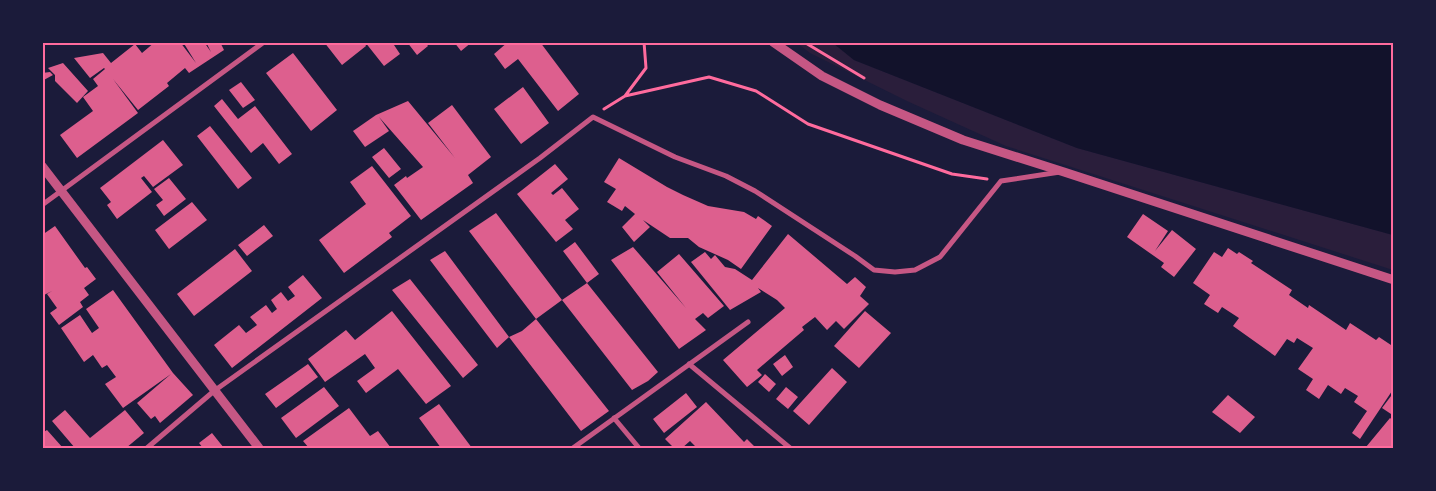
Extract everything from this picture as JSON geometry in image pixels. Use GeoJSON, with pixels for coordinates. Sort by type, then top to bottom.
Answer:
{"type":"FeatureCollection","features":[{"type":"Feature","properties":{"kind":"street"},"geometry":{"type":"LineString","coordinates":[[42,205],[264,42]]}},
{"type":"Feature","properties":{"kind":"street"},"geometry":{"type":"LineString","coordinates":[[773,42],[822,76],[880,105],[963,140],[1394,280]]}},
{"type":"Feature","properties":{"kind":"street"},"geometry":{"type":"LineString","coordinates":[[147,448],[214,391],[540,158],[594,117],[675,158],[726,176],[755,191],[856,256],[874,270],[895,272],[915,270],[940,257],[1001,181],[1064,172]]}},
{"type":"Feature","properties":{"kind":"street"},"geometry":{"type":"LineString","coordinates":[[42,166],[259,448]]}},
{"type":"Feature","properties":{"kind":"street"},"geometry":{"type":"LineString","coordinates":[[573,448],[748,322]]}},
{"type":"Feature","properties":{"kind":"street"},"geometry":{"type":"LineString","coordinates":[[689,364],[790,448]]}},
{"type":"Feature","properties":{"kind":"street"},"geometry":{"type":"LineString","coordinates":[[614,418],[639,448]]}},
{"type":"Feature","properties":{"kind":"path"},"geometry":{"type":"LineString","coordinates":[[594,117],[625,96],[646,68],[644,42]]}},
{"type":"Feature","properties":{"kind":"path"},"geometry":{"type":"LineString","coordinates":[[625,96],[709,78],[756,91],[808,124],[952,174],[1001,181]]}},
{"type":"Feature","properties":{"kind":"shaded area"},"geometry":{"type":"Polygon","coordinates":[[[797,43],[833,43],[854,60],[1077,148],[1393,235],[1393,270],[1006,146],[907,101],[810,53],[797,43]]]}},
{"type":"Feature","properties":{"kind":"shaded area"},"geometry":{"type":"Polygon","coordinates":[[[833,43],[1393,43],[1393,235],[1077,148],[854,60],[833,43]]]}},
{"type":"Feature","properties":{"kind":"building"},"geometry":{"type":"Polygon","coordinates":[[[155,42],[165,42],[167,45],[171,42],[180,42],[196,63],[183,42],[204,42],[211,52],[206,42],[220,42],[224,50],[189,73],[185,68],[167,83],[169,86],[138,110],[113,79],[138,113],[77,158],[60,135],[93,111],[83,97],[98,86],[93,79],[105,69],[90,78],[74,58],[103,53],[111,63],[135,44],[142,53],[155,42]]]}},
{"type":"Feature","properties":{"kind":"building"},"geometry":{"type":"Polygon","coordinates":[[[324,42],[364,42],[366,46],[342,65],[324,42]]]}},
{"type":"Feature","properties":{"kind":"building"},"geometry":{"type":"Polygon","coordinates":[[[365,42],[392,42],[400,54],[384,66],[365,42]]]}},
{"type":"Feature","properties":{"kind":"building"},"geometry":{"type":"Polygon","coordinates":[[[407,42],[425,42],[428,46],[417,55],[407,42]]]}},
{"type":"Feature","properties":{"kind":"building"},"geometry":{"type":"Polygon","coordinates":[[[454,42],[472,42],[461,51],[454,42]]]}},
{"type":"Feature","properties":{"kind":"building"},"geometry":{"type":"Polygon","coordinates":[[[508,42],[540,42],[579,94],[558,111],[518,59],[505,69],[494,54],[508,42]]]}},
{"type":"Feature","properties":{"kind":"building"},"geometry":{"type":"Polygon","coordinates":[[[293,53],[337,110],[311,131],[266,73],[293,53]]]}},
{"type":"Feature","properties":{"kind":"building"},"geometry":{"type":"Polygon","coordinates":[[[63,63],[88,91],[77,103],[55,81],[55,75],[48,68],[63,63]]]}},
{"type":"Feature","properties":{"kind":"building"},"geometry":{"type":"Polygon","coordinates":[[[50,72],[53,75],[42,81],[42,73],[50,72]]]}},
{"type":"Feature","properties":{"kind":"building"},"geometry":{"type":"Polygon","coordinates":[[[241,82],[255,100],[243,108],[229,90],[241,82]]]}},
{"type":"Feature","properties":{"kind":"building"},"geometry":{"type":"Polygon","coordinates":[[[523,87],[549,123],[521,144],[494,109],[523,87]]]}},
{"type":"Feature","properties":{"kind":"building"},"geometry":{"type":"Polygon","coordinates":[[[222,99],[238,119],[255,106],[292,154],[279,164],[263,143],[251,153],[214,106],[222,99]]]}},
{"type":"Feature","properties":{"kind":"building"},"geometry":{"type":"Polygon","coordinates":[[[408,101],[455,158],[428,123],[452,105],[491,157],[468,175],[473,183],[421,220],[394,185],[423,167],[379,117],[389,131],[365,147],[353,131],[376,115],[408,101]]]}},
{"type":"Feature","properties":{"kind":"building"},"geometry":{"type":"Polygon","coordinates":[[[210,126],[252,178],[238,189],[197,136],[210,126]]]}},
{"type":"Feature","properties":{"kind":"building"},"geometry":{"type":"Polygon","coordinates":[[[163,140],[183,165],[153,187],[144,176],[141,178],[152,192],[117,219],[107,205],[111,202],[100,188],[163,140]]]}},
{"type":"Feature","properties":{"kind":"building"},"geometry":{"type":"Polygon","coordinates":[[[384,148],[401,169],[389,178],[372,157],[384,148]]]}},
{"type":"Feature","properties":{"kind":"building"},"geometry":{"type":"Polygon","coordinates":[[[619,158],[683,195],[708,206],[744,212],[756,219],[758,216],[772,226],[741,269],[728,260],[699,247],[688,238],[670,238],[643,220],[650,227],[634,242],[622,227],[635,214],[625,206],[622,211],[607,202],[616,189],[604,182],[619,158]]]}},
{"type":"Feature","properties":{"kind":"building"},"geometry":{"type":"Polygon","coordinates":[[[555,164],[568,179],[551,193],[553,195],[562,188],[579,209],[565,220],[573,229],[556,242],[517,194],[555,164]]]}},
{"type":"Feature","properties":{"kind":"building"},"geometry":{"type":"Polygon","coordinates":[[[372,166],[411,216],[389,233],[392,237],[344,273],[319,240],[366,204],[350,182],[372,166]]]}},
{"type":"Feature","properties":{"kind":"building"},"geometry":{"type":"Polygon","coordinates":[[[169,178],[186,199],[164,216],[156,205],[163,200],[154,189],[169,178]]]}},
{"type":"Feature","properties":{"kind":"building"},"geometry":{"type":"Polygon","coordinates":[[[192,202],[207,220],[169,249],[155,230],[192,202]]]}},
{"type":"Feature","properties":{"kind":"building"},"geometry":{"type":"Polygon","coordinates":[[[496,213],[562,300],[536,319],[469,231],[496,213]]]}},
{"type":"Feature","properties":{"kind":"building"},"geometry":{"type":"Polygon","coordinates":[[[1143,214],[1168,231],[1155,251],[1172,230],[1196,249],[1174,277],[1161,267],[1164,263],[1127,237],[1143,214]]]}},
{"type":"Feature","properties":{"kind":"building"},"geometry":{"type":"Polygon","coordinates":[[[264,225],[273,236],[247,256],[238,245],[264,225]]]}},
{"type":"Feature","properties":{"kind":"building"},"geometry":{"type":"Polygon","coordinates":[[[55,226],[85,268],[87,267],[96,279],[84,288],[89,295],[80,302],[83,307],[59,325],[50,313],[57,308],[47,294],[52,291],[42,296],[42,235],[55,226]]]}},
{"type":"Feature","properties":{"kind":"building"},"geometry":{"type":"Polygon","coordinates":[[[788,234],[847,284],[855,277],[866,287],[860,296],[869,304],[844,329],[836,321],[827,330],[815,317],[802,327],[804,330],[757,370],[762,375],[747,387],[723,360],[785,308],[777,300],[758,288],[761,292],[730,310],[691,262],[705,252],[711,259],[715,255],[725,267],[735,269],[752,280],[788,234]]]}},
{"type":"Feature","properties":{"kind":"building"},"geometry":{"type":"Polygon","coordinates":[[[575,242],[599,274],[587,283],[563,251],[575,242]]]}},
{"type":"Feature","properties":{"kind":"building"},"geometry":{"type":"Polygon","coordinates":[[[633,247],[686,308],[657,272],[679,254],[724,306],[708,318],[703,313],[695,319],[706,330],[679,349],[611,260],[633,247]]]}},
{"type":"Feature","properties":{"kind":"building"},"geometry":{"type":"Polygon","coordinates":[[[1228,248],[1237,254],[1239,252],[1253,261],[1251,263],[1292,290],[1289,295],[1308,308],[1309,305],[1346,330],[1350,323],[1376,340],[1379,337],[1394,347],[1394,388],[1360,439],[1352,433],[1367,411],[1354,402],[1358,396],[1345,388],[1341,394],[1328,385],[1319,399],[1306,390],[1313,379],[1298,369],[1313,348],[1297,338],[1294,343],[1287,339],[1275,356],[1233,326],[1239,318],[1222,307],[1218,313],[1204,304],[1210,295],[1193,283],[1214,252],[1222,257],[1228,248]]]}},
{"type":"Feature","properties":{"kind":"building"},"geometry":{"type":"Polygon","coordinates":[[[235,249],[252,271],[194,316],[177,294],[235,249]]]}},
{"type":"Feature","properties":{"kind":"building"},"geometry":{"type":"Polygon","coordinates":[[[445,251],[509,337],[497,348],[430,260],[445,251]]]}},
{"type":"Feature","properties":{"kind":"building"},"geometry":{"type":"Polygon","coordinates":[[[303,275],[322,298],[232,368],[214,345],[239,325],[246,333],[257,325],[250,317],[266,305],[272,313],[277,309],[271,300],[281,292],[288,301],[295,296],[288,287],[303,275]]]}},
{"type":"Feature","properties":{"kind":"building"},"geometry":{"type":"Polygon","coordinates":[[[410,279],[478,365],[463,378],[392,290],[410,279]]]}},
{"type":"Feature","properties":{"kind":"building"},"geometry":{"type":"Polygon","coordinates":[[[587,283],[658,372],[648,381],[632,390],[562,300],[587,283]]]}},
{"type":"Feature","properties":{"kind":"building"},"geometry":{"type":"Polygon","coordinates":[[[113,290],[173,373],[193,395],[160,423],[155,416],[151,419],[137,403],[171,374],[123,408],[105,384],[116,377],[107,365],[102,368],[93,355],[84,362],[61,328],[80,315],[92,333],[99,328],[86,309],[113,290]]]}},
{"type":"Feature","properties":{"kind":"building"},"geometry":{"type":"Polygon","coordinates":[[[392,311],[451,386],[426,404],[398,369],[366,393],[357,381],[375,368],[365,354],[325,382],[308,359],[346,330],[355,340],[392,311]]]}},
{"type":"Feature","properties":{"kind":"building"},"geometry":{"type":"Polygon","coordinates":[[[865,311],[891,333],[859,368],[834,346],[865,311]]]}},
{"type":"Feature","properties":{"kind":"building"},"geometry":{"type":"Polygon","coordinates":[[[536,319],[609,411],[581,431],[509,337],[522,331],[536,319]]]}},
{"type":"Feature","properties":{"kind":"building"},"geometry":{"type":"Polygon","coordinates":[[[785,355],[793,367],[782,376],[773,364],[785,355]]]}},
{"type":"Feature","properties":{"kind":"building"},"geometry":{"type":"Polygon","coordinates":[[[308,364],[318,377],[276,408],[265,394],[308,364]]]}},
{"type":"Feature","properties":{"kind":"building"},"geometry":{"type":"Polygon","coordinates":[[[832,368],[847,382],[809,425],[793,411],[832,368]]]}},
{"type":"Feature","properties":{"kind":"building"},"geometry":{"type":"Polygon","coordinates":[[[765,374],[776,384],[769,392],[758,382],[765,374]]]}},
{"type":"Feature","properties":{"kind":"building"},"geometry":{"type":"Polygon","coordinates":[[[324,387],[339,406],[296,438],[281,418],[324,387]]]}},
{"type":"Feature","properties":{"kind":"building"},"geometry":{"type":"Polygon","coordinates":[[[786,387],[798,397],[788,409],[776,399],[786,387]]]}},
{"type":"Feature","properties":{"kind":"building"},"geometry":{"type":"Polygon","coordinates":[[[1394,392],[1394,416],[1382,408],[1394,392]]]}},
{"type":"Feature","properties":{"kind":"building"},"geometry":{"type":"Polygon","coordinates":[[[686,393],[697,407],[664,433],[653,419],[686,393]]]}},
{"type":"Feature","properties":{"kind":"building"},"geometry":{"type":"Polygon","coordinates":[[[1228,395],[1255,417],[1240,433],[1212,412],[1228,395]]]}},
{"type":"Feature","properties":{"kind":"building"},"geometry":{"type":"Polygon","coordinates":[[[706,402],[744,442],[747,439],[756,448],[697,448],[690,441],[682,448],[674,448],[665,439],[706,402]]]}},
{"type":"Feature","properties":{"kind":"building"},"geometry":{"type":"Polygon","coordinates":[[[439,404],[472,448],[454,448],[452,446],[441,448],[419,418],[439,404]]]}},
{"type":"Feature","properties":{"kind":"building"},"geometry":{"type":"Polygon","coordinates":[[[349,408],[370,436],[378,431],[391,448],[309,448],[303,441],[349,408]]]}},
{"type":"Feature","properties":{"kind":"building"},"geometry":{"type":"Polygon","coordinates":[[[65,410],[90,438],[125,410],[144,433],[126,448],[75,448],[52,421],[65,410]]]}},
{"type":"Feature","properties":{"kind":"building"},"geometry":{"type":"Polygon","coordinates":[[[1390,418],[1394,421],[1394,448],[1367,448],[1366,447],[1390,418]]]}},
{"type":"Feature","properties":{"kind":"building"},"geometry":{"type":"Polygon","coordinates":[[[47,430],[63,448],[42,448],[42,433],[47,430]]]}},
{"type":"Feature","properties":{"kind":"building"},"geometry":{"type":"Polygon","coordinates":[[[212,433],[224,448],[203,448],[199,443],[212,433]]]}}]}
